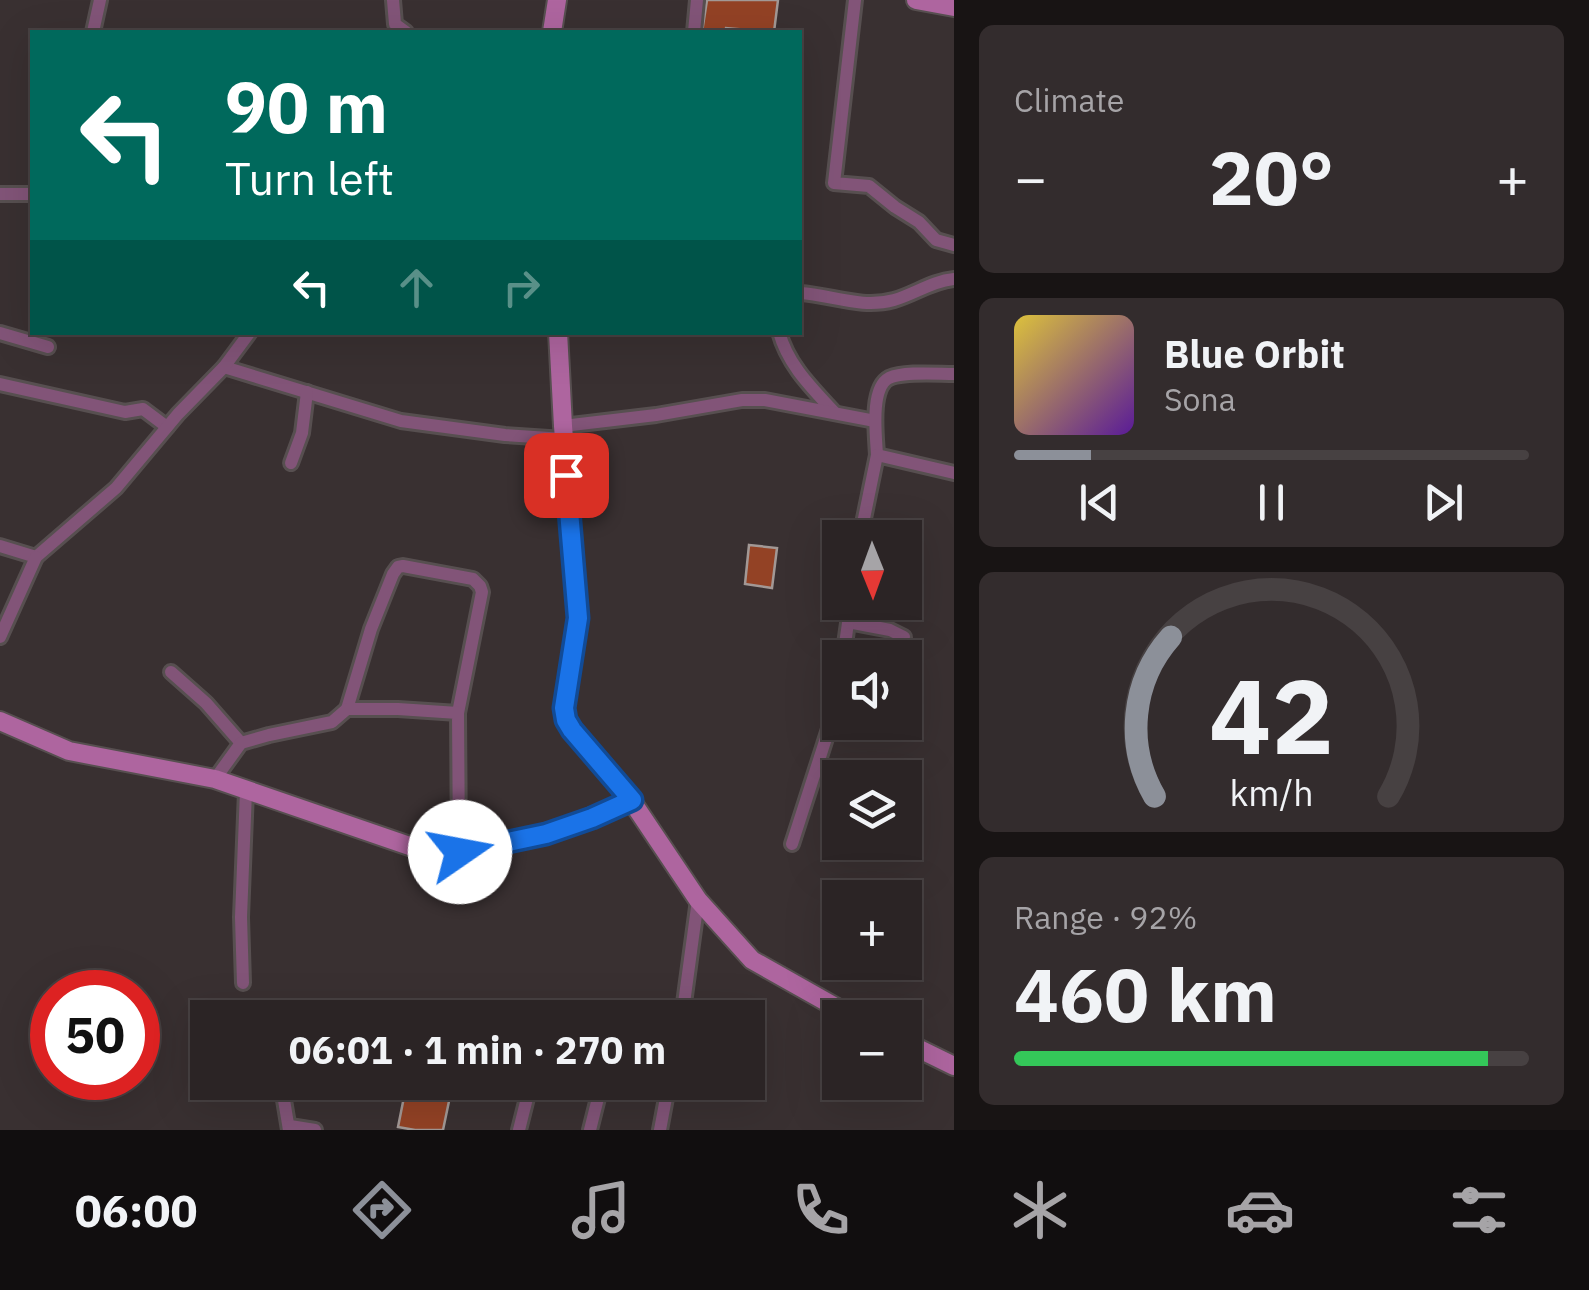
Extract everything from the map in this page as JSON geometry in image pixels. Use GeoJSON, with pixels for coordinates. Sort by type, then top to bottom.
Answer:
{"type":"FeatureCollection","features":[{"type":"Feature","properties":{"kind":"main road"},"geometry":{"type":"LineString","coordinates":[[552,30],[557,0]]}},
{"type":"Feature","properties":{"kind":"main road"},"geometry":{"type":"LineString","coordinates":[[916,0],[954,7]]}},
{"type":"Feature","properties":{"kind":"main road"},"geometry":{"type":"LineString","coordinates":[[558,335],[578,618],[564,708],[566,720],[632,800],[698,900],[752,960],[823,1000]]}},
{"type":"Feature","properties":{"kind":"main road"},"geometry":{"type":"LineString","coordinates":[[0,721],[69,751],[216,779],[424,851],[460,852],[546,834],[632,800]]}},
{"type":"Feature","properties":{"kind":"main road"},"geometry":{"type":"LineString","coordinates":[[922,1050],[954,1066]]}},
{"type":"Feature","properties":{"kind":"street"},"geometry":{"type":"LineString","coordinates":[[93,30],[100,0]]}},
{"type":"Feature","properties":{"kind":"street"},"geometry":{"type":"LineString","coordinates":[[392,0],[395,24],[403,30]]}},
{"type":"Feature","properties":{"kind":"street"},"geometry":{"type":"LineString","coordinates":[[694,30],[697,0]]}},
{"type":"Feature","properties":{"kind":"street"},"geometry":{"type":"LineString","coordinates":[[855,0],[834,182],[869,186],[919,222],[936,240],[954,245]]}},
{"type":"Feature","properties":{"kind":"street"},"geometry":{"type":"LineString","coordinates":[[0,194],[30,194]]}},
{"type":"Feature","properties":{"kind":"street"},"geometry":{"type":"LineString","coordinates":[[802,293],[860,304],[894,300],[940,280],[954,279]]}},
{"type":"Feature","properties":{"kind":"street"},"geometry":{"type":"LineString","coordinates":[[0,332],[48,347]]}},
{"type":"Feature","properties":{"kind":"street"},"geometry":{"type":"LineString","coordinates":[[0,635],[36,557],[116,488],[248,335]]}},
{"type":"Feature","properties":{"kind":"street"},"geometry":{"type":"LineString","coordinates":[[780,335],[801,376],[835,413]]}},
{"type":"Feature","properties":{"kind":"street"},"geometry":{"type":"LineString","coordinates":[[224,367],[401,421],[505,435],[563,433],[742,400],[765,400],[876,421]]}},
{"type":"Feature","properties":{"kind":"street"},"geometry":{"type":"LineString","coordinates":[[864,520],[877,454],[880,386],[888,378],[902,375],[954,374]]}},
{"type":"Feature","properties":{"kind":"street"},"geometry":{"type":"LineString","coordinates":[[0,384],[124,412],[143,410],[167,427]]}},
{"type":"Feature","properties":{"kind":"street"},"geometry":{"type":"LineString","coordinates":[[290,463],[302,433],[307,392]]}},
{"type":"Feature","properties":{"kind":"street"},"geometry":{"type":"LineString","coordinates":[[877,454],[954,474]]}},
{"type":"Feature","properties":{"kind":"street"},"geometry":{"type":"LineString","coordinates":[[0,546],[36,557]]}},
{"type":"Feature","properties":{"kind":"street"},"geometry":{"type":"LineString","coordinates":[[216,779],[240,743],[332,722],[348,709],[370,629],[398,567],[473,579],[482,592],[458,713],[460,852]]}},
{"type":"Feature","properties":{"kind":"street"},"geometry":{"type":"LineString","coordinates":[[846,640],[848,622],[890,630],[904,637]]}},
{"type":"Feature","properties":{"kind":"street"},"geometry":{"type":"LineString","coordinates":[[170,672],[206,703],[240,743]]}},
{"type":"Feature","properties":{"kind":"street"},"geometry":{"type":"LineString","coordinates":[[348,709],[458,713]]}},
{"type":"Feature","properties":{"kind":"street"},"geometry":{"type":"LineString","coordinates":[[792,844],[825,740]]}},
{"type":"Feature","properties":{"kind":"street"},"geometry":{"type":"LineString","coordinates":[[243,983],[241,917],[246,790]]}},
{"type":"Feature","properties":{"kind":"street"},"geometry":{"type":"LineString","coordinates":[[684,1000],[698,900]]}},
{"type":"Feature","properties":{"kind":"street"},"geometry":{"type":"LineString","coordinates":[[285,1100],[290,1128],[315,1130]]}},
{"type":"Feature","properties":{"kind":"street"},"geometry":{"type":"LineString","coordinates":[[519,1130],[526,1100]]}},
{"type":"Feature","properties":{"kind":"street"},"geometry":{"type":"LineString","coordinates":[[590,1130],[598,1100]]}},
{"type":"Feature","properties":{"kind":"street"},"geometry":{"type":"LineString","coordinates":[[660,1130],[666,1100]]}},
{"type":"Feature","properties":{"kind":"building"},"geometry":{"type":"Polygon","coordinates":[[[707,0],[778,0],[774,30],[702,30],[707,0]]]}},
{"type":"Feature","properties":{"kind":"building"},"geometry":{"type":"Polygon","coordinates":[[[749,545],[777,548],[772,588],[745,584],[749,545]]]}},
{"type":"Feature","properties":{"kind":"building"},"geometry":{"type":"Polygon","coordinates":[[[403,1100],[449,1100],[443,1130],[398,1127],[403,1100]]]}},
{"type":"Feature","properties":{"kind":"route"},"geometry":{"type":"LineString","coordinates":[[460,852],[546,834],[632,800],[566,720],[564,708],[578,618],[566,475]]}}]}
